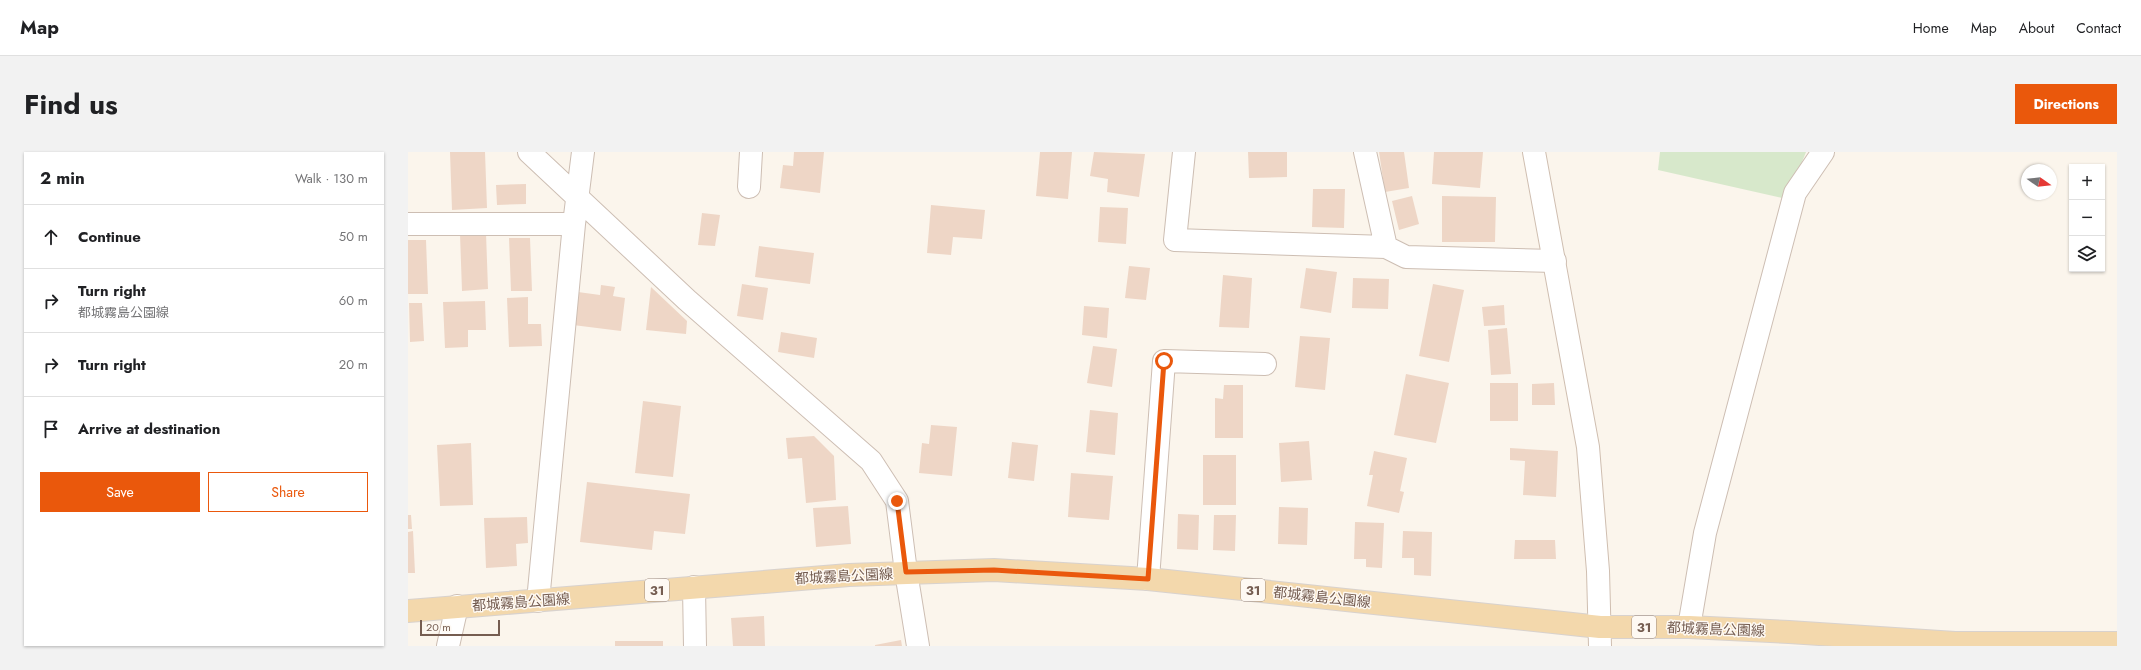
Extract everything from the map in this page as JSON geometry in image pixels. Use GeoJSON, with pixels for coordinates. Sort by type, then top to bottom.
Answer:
{"type":"FeatureCollection","features":[{"type":"Feature","properties":{"kind":"main road","name":"都城霧島公園線"},"geometry":{"type":"LineString","coordinates":[[408,611],[456,606],[538,601],[694,586],[906,572],[994,570],[1148,579],[1600,636],[1689,628],[1789,632],[1955,643],[2117,643]]}},
{"type":"Feature","properties":{"kind":"street"},"geometry":{"type":"LineString","coordinates":[[529,152],[687,300],[871,461],[897,501],[906,572],[918,646]]}},
{"type":"Feature","properties":{"kind":"street"},"geometry":{"type":"LineString","coordinates":[[538,601],[574,224],[583,152]]}},
{"type":"Feature","properties":{"kind":"street"},"geometry":{"type":"LineString","coordinates":[[749,187],[751,152]]}},
{"type":"Feature","properties":{"kind":"street"},"geometry":{"type":"LineString","coordinates":[[1184,152],[1175,240],[1386,247],[1406,258],[1555,261]]}},
{"type":"Feature","properties":{"kind":"street"},"geometry":{"type":"LineString","coordinates":[[1365,152],[1386,247]]}},
{"type":"Feature","properties":{"kind":"street"},"geometry":{"type":"LineString","coordinates":[[1534,152],[1588,447],[1598,571],[1600,636]]}},
{"type":"Feature","properties":{"kind":"street"},"geometry":{"type":"LineString","coordinates":[[1689,628],[1705,533],[1795,193],[1823,152]]}},
{"type":"Feature","properties":{"kind":"street"},"geometry":{"type":"LineString","coordinates":[[408,224],[574,224]]}},
{"type":"Feature","properties":{"kind":"street"},"geometry":{"type":"LineString","coordinates":[[1148,579],[1164,361],[1265,364]]}},
{"type":"Feature","properties":{"kind":"street"},"geometry":{"type":"LineString","coordinates":[[694,586],[695,646]]}},
{"type":"Feature","properties":{"kind":"street"},"geometry":{"type":"LineString","coordinates":[[448,646],[456,606]]}},
{"type":"Feature","properties":{"kind":"green space"},"geometry":{"type":"Polygon","coordinates":[[[1660,152],[1806,152],[1787,199],[1658,170],[1660,152]]]}},
{"type":"Feature","properties":{"kind":"building"},"geometry":{"type":"Polygon","coordinates":[[[450,152],[485,152],[487,208],[452,210],[450,152]]]}},
{"type":"Feature","properties":{"kind":"building"},"geometry":{"type":"Polygon","coordinates":[[[794,152],[824,152],[820,193],[780,188],[783,165],[793,166],[794,152]]]}},
{"type":"Feature","properties":{"kind":"building"},"geometry":{"type":"Polygon","coordinates":[[[1040,152],[1072,152],[1068,199],[1036,196],[1040,152]]]}},
{"type":"Feature","properties":{"kind":"building"},"geometry":{"type":"Polygon","coordinates":[[[1094,152],[1145,154],[1139,197],[1107,192],[1108,179],[1090,176],[1094,152]]]}},
{"type":"Feature","properties":{"kind":"building"},"geometry":{"type":"Polygon","coordinates":[[[1248,152],[1287,152],[1287,177],[1249,178],[1248,152]]]}},
{"type":"Feature","properties":{"kind":"building"},"geometry":{"type":"Polygon","coordinates":[[[1379,152],[1404,152],[1409,188],[1385,192],[1379,152]]]}},
{"type":"Feature","properties":{"kind":"building"},"geometry":{"type":"Polygon","coordinates":[[[1434,152],[1483,152],[1480,188],[1432,184],[1434,152]]]}},
{"type":"Feature","properties":{"kind":"building"},"geometry":{"type":"Polygon","coordinates":[[[526,184],[526,204],[497,205],[496,185],[526,184]]]}},
{"type":"Feature","properties":{"kind":"building"},"geometry":{"type":"Polygon","coordinates":[[[1313,189],[1345,189],[1344,228],[1312,227],[1313,189]]]}},
{"type":"Feature","properties":{"kind":"building"},"geometry":{"type":"Polygon","coordinates":[[[1412,196],[1419,224],[1399,230],[1392,201],[1412,196]]]}},
{"type":"Feature","properties":{"kind":"building"},"geometry":{"type":"Polygon","coordinates":[[[1442,196],[1496,197],[1495,242],[1442,242],[1442,196]]]}},
{"type":"Feature","properties":{"kind":"building"},"geometry":{"type":"Polygon","coordinates":[[[931,205],[985,210],[982,239],[953,237],[951,255],[927,253],[931,205]]]}},
{"type":"Feature","properties":{"kind":"building"},"geometry":{"type":"Polygon","coordinates":[[[1100,207],[1128,208],[1126,244],[1098,242],[1100,207]]]}},
{"type":"Feature","properties":{"kind":"building"},"geometry":{"type":"Polygon","coordinates":[[[702,213],[720,215],[715,246],[698,245],[702,213]]]}},
{"type":"Feature","properties":{"kind":"building"},"geometry":{"type":"Polygon","coordinates":[[[486,233],[488,289],[462,291],[460,234],[486,233]]]}},
{"type":"Feature","properties":{"kind":"building"},"geometry":{"type":"Polygon","coordinates":[[[509,238],[530,238],[532,291],[511,291],[509,238]]]}},
{"type":"Feature","properties":{"kind":"building"},"geometry":{"type":"Polygon","coordinates":[[[408,240],[426,240],[428,294],[408,294],[408,240]]]}},
{"type":"Feature","properties":{"kind":"building"},"geometry":{"type":"Polygon","coordinates":[[[759,246],[814,253],[810,284],[755,277],[759,246]]]}},
{"type":"Feature","properties":{"kind":"building"},"geometry":{"type":"Polygon","coordinates":[[[1129,266],[1150,268],[1146,300],[1125,298],[1129,266]]]}},
{"type":"Feature","properties":{"kind":"building"},"geometry":{"type":"Polygon","coordinates":[[[1306,268],[1337,272],[1331,313],[1300,308],[1306,268]]]}},
{"type":"Feature","properties":{"kind":"building"},"geometry":{"type":"Polygon","coordinates":[[[1223,275],[1252,278],[1249,328],[1219,327],[1223,275]]]}},
{"type":"Feature","properties":{"kind":"building"},"geometry":{"type":"Polygon","coordinates":[[[1353,278],[1389,279],[1388,309],[1352,308],[1353,278]]]}},
{"type":"Feature","properties":{"kind":"building"},"geometry":{"type":"Polygon","coordinates":[[[742,284],[768,288],[763,320],[737,316],[742,284]]]}},
{"type":"Feature","properties":{"kind":"building"},"geometry":{"type":"Polygon","coordinates":[[[1433,284],[1464,290],[1449,362],[1419,356],[1433,284]]]}},
{"type":"Feature","properties":{"kind":"building"},"geometry":{"type":"Polygon","coordinates":[[[601,285],[615,287],[613,296],[625,298],[621,331],[573,325],[578,292],[600,295],[601,285]]]}},
{"type":"Feature","properties":{"kind":"building"},"geometry":{"type":"Polygon","coordinates":[[[651,287],[687,321],[686,334],[646,330],[651,287]]]}},
{"type":"Feature","properties":{"kind":"building"},"geometry":{"type":"Polygon","coordinates":[[[528,297],[528,324],[541,324],[542,346],[509,347],[507,298],[528,297]]]}},
{"type":"Feature","properties":{"kind":"building"},"geometry":{"type":"Polygon","coordinates":[[[485,301],[486,330],[468,330],[468,347],[445,348],[443,302],[485,301]]]}},
{"type":"Feature","properties":{"kind":"building"},"geometry":{"type":"Polygon","coordinates":[[[409,303],[422,303],[424,341],[410,342],[409,303]]]}},
{"type":"Feature","properties":{"kind":"building"},"geometry":{"type":"Polygon","coordinates":[[[1504,305],[1505,325],[1484,326],[1482,307],[1504,305]]]}},
{"type":"Feature","properties":{"kind":"building"},"geometry":{"type":"Polygon","coordinates":[[[1084,306],[1109,308],[1107,338],[1082,335],[1084,306]]]}},
{"type":"Feature","properties":{"kind":"building"},"geometry":{"type":"Polygon","coordinates":[[[1507,328],[1511,374],[1491,375],[1488,330],[1507,328]]]}},
{"type":"Feature","properties":{"kind":"building"},"geometry":{"type":"Polygon","coordinates":[[[781,332],[817,338],[814,358],[778,352],[781,332]]]}},
{"type":"Feature","properties":{"kind":"building"},"geometry":{"type":"Polygon","coordinates":[[[1300,336],[1330,338],[1325,390],[1295,387],[1300,336]]]}},
{"type":"Feature","properties":{"kind":"building"},"geometry":{"type":"Polygon","coordinates":[[[1093,346],[1117,349],[1112,387],[1087,383],[1093,346]]]}},
{"type":"Feature","properties":{"kind":"building"},"geometry":{"type":"Polygon","coordinates":[[[1406,374],[1449,383],[1436,443],[1394,435],[1406,374]]]}},
{"type":"Feature","properties":{"kind":"building"},"geometry":{"type":"Polygon","coordinates":[[[1490,383],[1518,383],[1518,421],[1490,421],[1490,383]]]}},
{"type":"Feature","properties":{"kind":"building"},"geometry":{"type":"Polygon","coordinates":[[[1554,383],[1555,405],[1532,405],[1532,384],[1554,383]]]}},
{"type":"Feature","properties":{"kind":"building"},"geometry":{"type":"Polygon","coordinates":[[[1224,385],[1243,385],[1243,438],[1215,438],[1215,398],[1223,399],[1224,385]]]}},
{"type":"Feature","properties":{"kind":"building"},"geometry":{"type":"Polygon","coordinates":[[[643,401],[681,406],[673,477],[635,473],[643,401]]]}},
{"type":"Feature","properties":{"kind":"building"},"geometry":{"type":"Polygon","coordinates":[[[1090,410],[1118,413],[1115,455],[1086,452],[1090,410]]]}},
{"type":"Feature","properties":{"kind":"building"},"geometry":{"type":"Polygon","coordinates":[[[931,425],[957,427],[952,476],[919,473],[922,443],[929,444],[931,425]]]}},
{"type":"Feature","properties":{"kind":"building"},"geometry":{"type":"Polygon","coordinates":[[[814,436],[834,456],[836,500],[806,503],[802,458],[788,459],[786,438],[814,436]]]}},
{"type":"Feature","properties":{"kind":"building"},"geometry":{"type":"Polygon","coordinates":[[[1309,441],[1312,480],[1281,482],[1279,443],[1309,441]]]}},
{"type":"Feature","properties":{"kind":"building"},"geometry":{"type":"Polygon","coordinates":[[[1012,442],[1038,445],[1034,481],[1008,478],[1012,442]]]}},
{"type":"Feature","properties":{"kind":"building"},"geometry":{"type":"Polygon","coordinates":[[[471,443],[473,505],[440,506],[437,445],[471,443]]]}},
{"type":"Feature","properties":{"kind":"building"},"geometry":{"type":"Polygon","coordinates":[[[1510,448],[1558,451],[1556,497],[1523,495],[1525,461],[1510,460],[1510,448]]]}},
{"type":"Feature","properties":{"kind":"building"},"geometry":{"type":"Polygon","coordinates":[[[1374,451],[1407,458],[1400,491],[1404,492],[1399,513],[1367,506],[1373,475],[1369,475],[1374,451]]]}},
{"type":"Feature","properties":{"kind":"building"},"geometry":{"type":"Polygon","coordinates":[[[1203,455],[1236,455],[1236,505],[1203,505],[1203,455]]]}},
{"type":"Feature","properties":{"kind":"building"},"geometry":{"type":"Polygon","coordinates":[[[1071,473],[1113,476],[1109,520],[1068,517],[1071,473]]]}},
{"type":"Feature","properties":{"kind":"building"},"geometry":{"type":"Polygon","coordinates":[[[587,482],[690,494],[685,534],[654,531],[652,550],[580,542],[587,482]]]}},
{"type":"Feature","properties":{"kind":"building"},"geometry":{"type":"Polygon","coordinates":[[[848,506],[851,544],[816,547],[813,508],[848,506]]]}},
{"type":"Feature","properties":{"kind":"building"},"geometry":{"type":"Polygon","coordinates":[[[1279,507],[1308,508],[1307,545],[1278,544],[1279,507]]]}},
{"type":"Feature","properties":{"kind":"building"},"geometry":{"type":"Polygon","coordinates":[[[1178,514],[1199,515],[1198,550],[1177,549],[1178,514]]]}},
{"type":"Feature","properties":{"kind":"building"},"geometry":{"type":"Polygon","coordinates":[[[408,515],[411,515],[412,529],[408,529],[408,515]]]}},
{"type":"Feature","properties":{"kind":"building"},"geometry":{"type":"Polygon","coordinates":[[[1214,515],[1236,515],[1235,551],[1213,550],[1214,515]]]}},
{"type":"Feature","properties":{"kind":"building"},"geometry":{"type":"Polygon","coordinates":[[[527,517],[528,543],[516,544],[517,566],[486,568],[484,518],[527,517]]]}},
{"type":"Feature","properties":{"kind":"building"},"geometry":{"type":"Polygon","coordinates":[[[1355,522],[1384,523],[1382,568],[1366,567],[1366,559],[1354,559],[1355,522]]]}},
{"type":"Feature","properties":{"kind":"building"},"geometry":{"type":"Polygon","coordinates":[[[413,531],[415,573],[408,573],[408,532],[413,531]]]}},
{"type":"Feature","properties":{"kind":"building"},"geometry":{"type":"Polygon","coordinates":[[[1403,531],[1432,532],[1431,576],[1414,575],[1414,558],[1402,558],[1403,531]]]}},
{"type":"Feature","properties":{"kind":"building"},"geometry":{"type":"Polygon","coordinates":[[[1515,540],[1555,540],[1556,559],[1514,559],[1515,540]]]}},
{"type":"Feature","properties":{"kind":"building"},"geometry":{"type":"Polygon","coordinates":[[[764,616],[765,646],[733,646],[731,618],[764,616]]]}},
{"type":"Feature","properties":{"kind":"building"},"geometry":{"type":"Polygon","coordinates":[[[901,640],[902,646],[875,646],[875,645],[901,640]]]}},
{"type":"Feature","properties":{"kind":"building"},"geometry":{"type":"Polygon","coordinates":[[[615,641],[663,641],[663,646],[615,646],[615,641]]]}},
{"type":"Feature","properties":{"kind":"route"},"geometry":{"type":"LineString","coordinates":[[897,501],[906,572],[994,570],[1148,579],[1164,361]]}}]}
